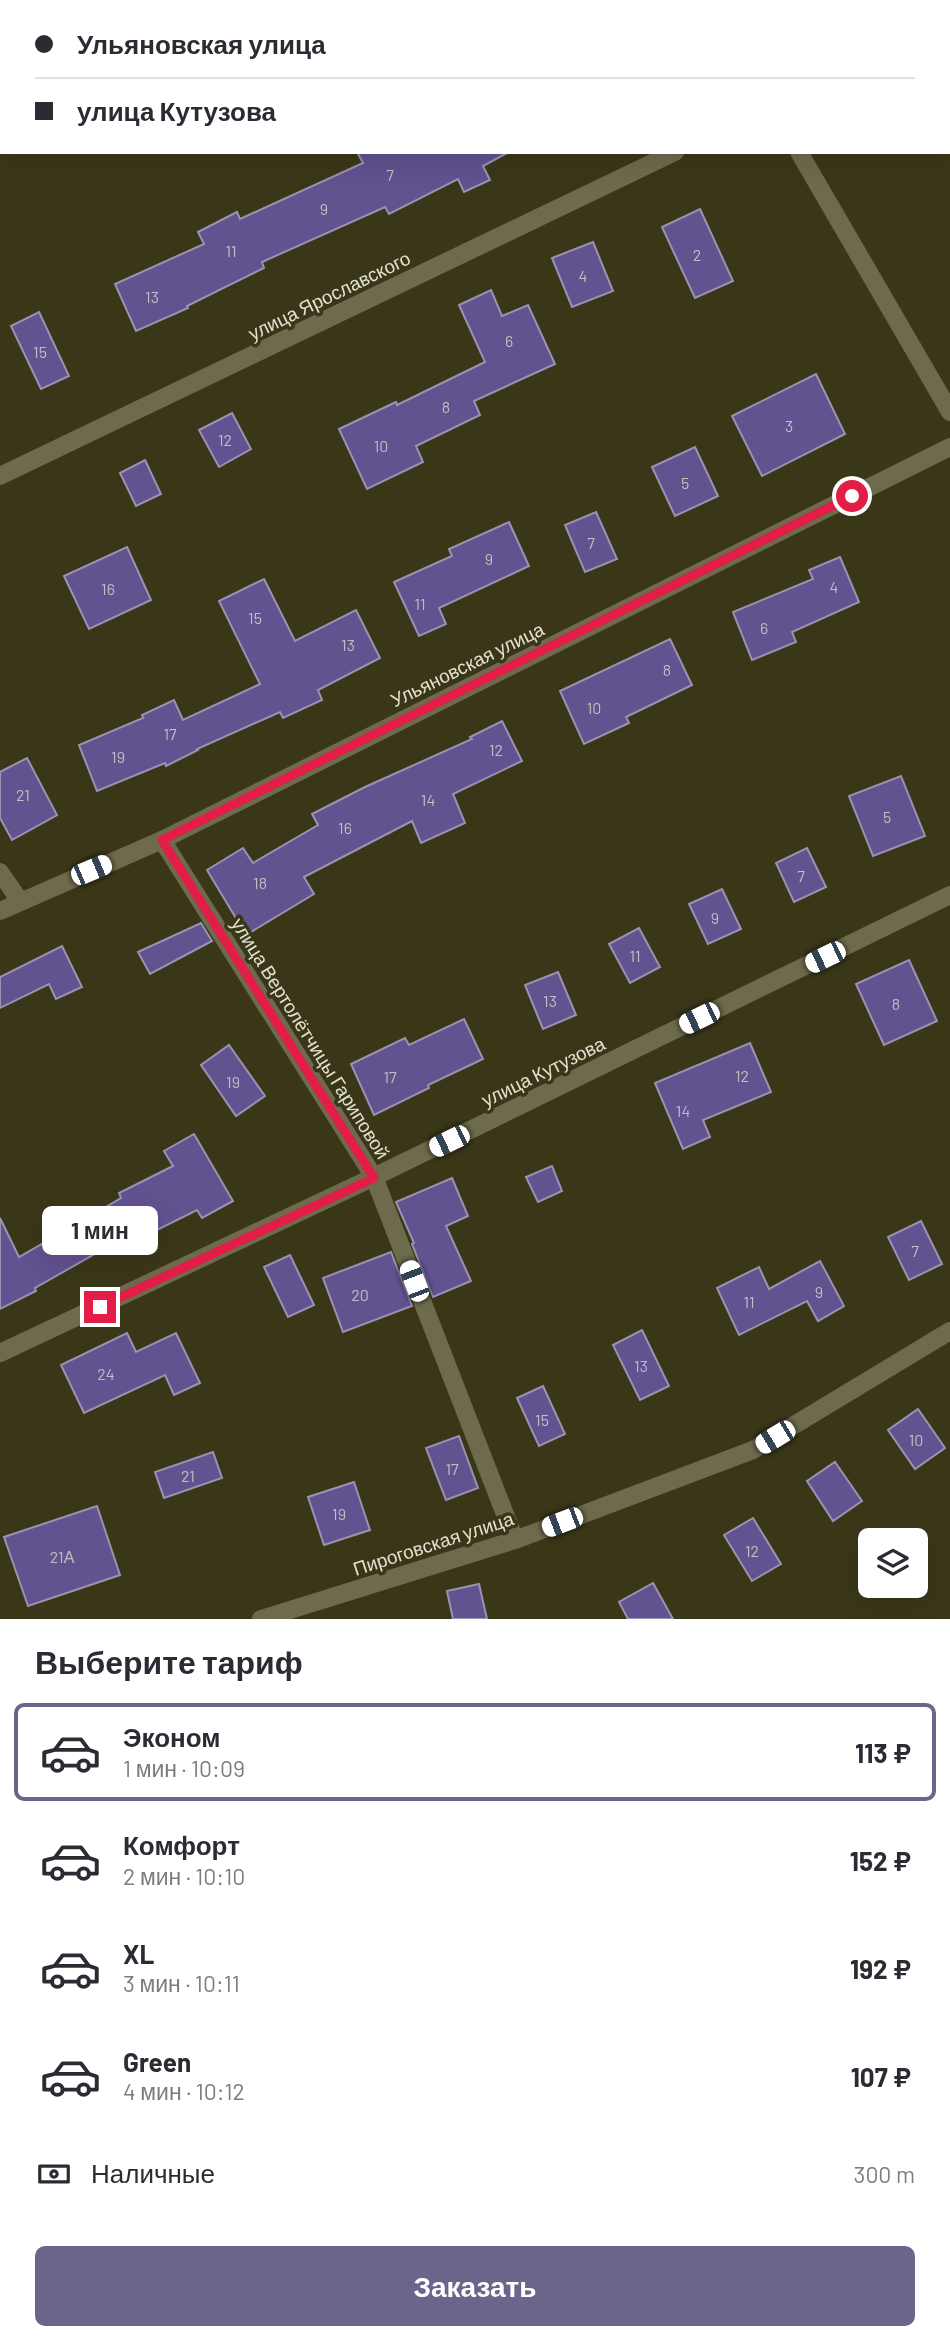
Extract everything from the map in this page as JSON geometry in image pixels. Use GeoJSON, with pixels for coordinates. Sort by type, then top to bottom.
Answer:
{"type":"FeatureCollection","features":[{"type":"Feature","properties":{"kind":"street","name":"улица Ярославского"},"geometry":{"type":"LineString","coordinates":[[0,476],[671,154]]}},
{"type":"Feature","properties":{"kind":"street"},"geometry":{"type":"LineString","coordinates":[[800,154],[950,412]]}},
{"type":"Feature","properties":{"kind":"street","name":"Ульяновская улица"},"geometry":{"type":"LineString","coordinates":[[0,911],[162,840],[950,447]]}},
{"type":"Feature","properties":{"kind":"street","name":"улица Вертолётчицы Гариповой"},"geometry":{"type":"LineString","coordinates":[[162,840],[374,1178],[515,1540]]}},
{"type":"Feature","properties":{"kind":"street"},"geometry":{"type":"LineString","coordinates":[[0,872],[20,901]]}},
{"type":"Feature","properties":{"kind":"street","name":"улица Кутузова"},"geometry":{"type":"LineString","coordinates":[[0,1353],[374,1178],[950,895]]}},
{"type":"Feature","properties":{"kind":"street","name":"Пироговская улица"},"geometry":{"type":"LineString","coordinates":[[261,1619],[515,1540],[753,1450],[950,1331]]}},
{"type":"Feature","properties":{"kind":"building"},"geometry":{"type":"Polygon","coordinates":[[[358,154],[505,154],[483,166],[490,180],[464,192],[458,179],[389,214],[385,207],[262,262],[264,268],[187,306],[188,308],[136,331],[115,284],[204,244],[198,232],[237,212],[240,219],[363,163],[358,154]]]}},
{"type":"Feature","properties":{"kind":"building"},"geometry":{"type":"Polygon","coordinates":[[[700,209],[733,281],[695,298],[662,227],[700,209]]]}},
{"type":"Feature","properties":{"kind":"building"},"geometry":{"type":"Polygon","coordinates":[[[593,242],[613,291],[572,307],[552,258],[593,242]]]}},
{"type":"Feature","properties":{"kind":"building"},"geometry":{"type":"Polygon","coordinates":[[[491,290],[502,316],[528,305],[555,364],[474,401],[480,415],[416,446],[423,462],[367,489],[339,429],[396,402],[397,405],[485,362],[459,305],[491,290]]]}},
{"type":"Feature","properties":{"kind":"building"},"geometry":{"type":"Polygon","coordinates":[[[39,312],[69,376],[41,389],[11,326],[39,312]]]}},
{"type":"Feature","properties":{"kind":"building"},"geometry":{"type":"Polygon","coordinates":[[[816,374],[845,434],[762,476],[732,416],[816,374]]]}},
{"type":"Feature","properties":{"kind":"building"},"geometry":{"type":"Polygon","coordinates":[[[232,413],[251,449],[219,467],[199,430],[232,413]]]}},
{"type":"Feature","properties":{"kind":"building"},"geometry":{"type":"Polygon","coordinates":[[[695,447],[718,496],[675,516],[652,467],[695,447]]]}},
{"type":"Feature","properties":{"kind":"building"},"geometry":{"type":"Polygon","coordinates":[[[145,460],[161,494],[136,506],[120,473],[145,460]]]}},
{"type":"Feature","properties":{"kind":"building"},"geometry":{"type":"Polygon","coordinates":[[[596,512],[617,559],[585,572],[565,525],[596,512]]]}},
{"type":"Feature","properties":{"kind":"building"},"geometry":{"type":"Polygon","coordinates":[[[509,522],[529,566],[439,608],[446,624],[419,636],[394,582],[452,556],[449,549],[509,522]]]}},
{"type":"Feature","properties":{"kind":"building"},"geometry":{"type":"Polygon","coordinates":[[[127,547],[151,600],[89,629],[64,576],[127,547]]]}},
{"type":"Feature","properties":{"kind":"building"},"geometry":{"type":"Polygon","coordinates":[[[840,557],[859,602],[792,632],[796,642],[752,660],[733,612],[813,579],[809,570],[840,557]]]}},
{"type":"Feature","properties":{"kind":"building"},"geometry":{"type":"Polygon","coordinates":[[[264,579],[295,641],[356,610],[380,658],[318,690],[322,700],[283,718],[280,712],[166,766],[165,763],[97,791],[79,745],[143,718],[142,715],[174,700],[183,720],[260,684],[219,601],[264,579]]]}},
{"type":"Feature","properties":{"kind":"building"},"geometry":{"type":"Polygon","coordinates":[[[670,639],[692,685],[626,717],[629,723],[584,744],[560,691],[670,639]]]}},
{"type":"Feature","properties":{"kind":"building"},"geometry":{"type":"Polygon","coordinates":[[[502,721],[522,761],[453,794],[465,823],[421,843],[412,821],[304,877],[314,894],[246,935],[207,870],[243,848],[253,863],[318,825],[312,814],[472,739],[470,737],[502,721]]]}},
{"type":"Feature","properties":{"kind":"building"},"geometry":{"type":"Polygon","coordinates":[[[27,758],[57,815],[12,840],[0,818],[0,772],[27,758]]]}},
{"type":"Feature","properties":{"kind":"building"},"geometry":{"type":"Polygon","coordinates":[[[901,776],[925,836],[873,856],[849,796],[901,776]]]}},
{"type":"Feature","properties":{"kind":"building"},"geometry":{"type":"Polygon","coordinates":[[[807,848],[826,887],[794,902],[776,863],[807,848]]]}},
{"type":"Feature","properties":{"kind":"building"},"geometry":{"type":"Polygon","coordinates":[[[722,889],[741,929],[708,944],[689,904],[722,889]]]}},
{"type":"Feature","properties":{"kind":"building"},"geometry":{"type":"Polygon","coordinates":[[[201,923],[212,941],[150,974],[138,952],[201,923]]]}},
{"type":"Feature","properties":{"kind":"building"},"geometry":{"type":"Polygon","coordinates":[[[639,928],[660,967],[630,983],[609,944],[639,928]]]}},
{"type":"Feature","properties":{"kind":"building"},"geometry":{"type":"Polygon","coordinates":[[[62,946],[82,987],[56,999],[49,984],[0,1008],[0,977],[62,946]]]}},
{"type":"Feature","properties":{"kind":"building"},"geometry":{"type":"Polygon","coordinates":[[[909,960],[937,1021],[884,1045],[856,984],[909,960]]]}},
{"type":"Feature","properties":{"kind":"building"},"geometry":{"type":"Polygon","coordinates":[[[558,972],[576,1015],[543,1029],[525,985],[558,972]]]}},
{"type":"Feature","properties":{"kind":"building"},"geometry":{"type":"Polygon","coordinates":[[[464,1019],[483,1059],[374,1115],[351,1064],[405,1038],[409,1045],[464,1019]]]}},
{"type":"Feature","properties":{"kind":"building"},"geometry":{"type":"Polygon","coordinates":[[[750,1043],[771,1092],[703,1120],[710,1137],[683,1149],[655,1083],[750,1043]]]}},
{"type":"Feature","properties":{"kind":"building"},"geometry":{"type":"Polygon","coordinates":[[[229,1045],[265,1096],[236,1116],[201,1065],[229,1045]]]}},
{"type":"Feature","properties":{"kind":"building"},"geometry":{"type":"Polygon","coordinates":[[[194,1134],[233,1201],[202,1218],[197,1210],[141,1238],[137,1230],[35,1288],[36,1291],[0,1309],[0,1218],[19,1257],[121,1198],[119,1193],[173,1166],[164,1151],[194,1134]]]}},
{"type":"Feature","properties":{"kind":"building"},"geometry":{"type":"Polygon","coordinates":[[[552,1166],[562,1191],[538,1202],[526,1177],[552,1166]]]}},
{"type":"Feature","properties":{"kind":"building"},"geometry":{"type":"Polygon","coordinates":[[[452,1178],[468,1216],[446,1226],[471,1281],[433,1297],[396,1202],[452,1178]]]}},
{"type":"Feature","properties":{"kind":"building"},"geometry":{"type":"Polygon","coordinates":[[[921,1221],[942,1264],[909,1280],[888,1237],[921,1221]]]}},
{"type":"Feature","properties":{"kind":"building"},"geometry":{"type":"Polygon","coordinates":[[[391,1252],[412,1306],[343,1332],[323,1278],[391,1252]]]}},
{"type":"Feature","properties":{"kind":"building"},"geometry":{"type":"Polygon","coordinates":[[[290,1255],[314,1305],[288,1317],[264,1267],[290,1255]]]}},
{"type":"Feature","properties":{"kind":"building"},"geometry":{"type":"Polygon","coordinates":[[[820,1261],[844,1306],[818,1321],[807,1301],[739,1335],[717,1288],[759,1267],[769,1289],[820,1261]]]}},
{"type":"Feature","properties":{"kind":"building"},"geometry":{"type":"Polygon","coordinates":[[[642,1330],[669,1386],[640,1400],[613,1345],[642,1330]]]}},
{"type":"Feature","properties":{"kind":"building"},"geometry":{"type":"Polygon","coordinates":[[[127,1333],[136,1352],[176,1333],[200,1383],[174,1395],[165,1375],[84,1413],[61,1365],[127,1333]]]}},
{"type":"Feature","properties":{"kind":"building"},"geometry":{"type":"Polygon","coordinates":[[[543,1386],[565,1434],[539,1446],[517,1398],[543,1386]]]}},
{"type":"Feature","properties":{"kind":"building"},"geometry":{"type":"Polygon","coordinates":[[[918,1409],[945,1448],[915,1469],[888,1430],[918,1409]]]}},
{"type":"Feature","properties":{"kind":"building"},"geometry":{"type":"Polygon","coordinates":[[[459,1436],[478,1488],[446,1500],[426,1448],[459,1436]]]}},
{"type":"Feature","properties":{"kind":"building"},"geometry":{"type":"Polygon","coordinates":[[[213,1452],[222,1478],[164,1498],[155,1472],[213,1452]]]}},
{"type":"Feature","properties":{"kind":"building"},"geometry":{"type":"Polygon","coordinates":[[[835,1462],[862,1501],[833,1521],[807,1481],[835,1462]]]}},
{"type":"Feature","properties":{"kind":"building"},"geometry":{"type":"Polygon","coordinates":[[[354,1482],[370,1530],[324,1545],[308,1497],[354,1482]]]}},
{"type":"Feature","properties":{"kind":"building"},"geometry":{"type":"Polygon","coordinates":[[[97,1506],[120,1575],[28,1606],[4,1537],[97,1506]]]}},
{"type":"Feature","properties":{"kind":"building"},"geometry":{"type":"Polygon","coordinates":[[[753,1518],[781,1564],[752,1581],[724,1535],[753,1518]]]}},
{"type":"Feature","properties":{"kind":"building"},"geometry":{"type":"Polygon","coordinates":[[[653,1583],[673,1619],[628,1619],[619,1602],[653,1583]]]}},
{"type":"Feature","properties":{"kind":"building"},"geometry":{"type":"Polygon","coordinates":[[[479,1584],[487,1619],[453,1619],[447,1591],[479,1584]]]}},
{"type":"Feature","properties":{"kind":"route"},"geometry":{"type":"LineString","coordinates":[[100,1307],[374,1178],[162,840],[852,496]]}}]}
